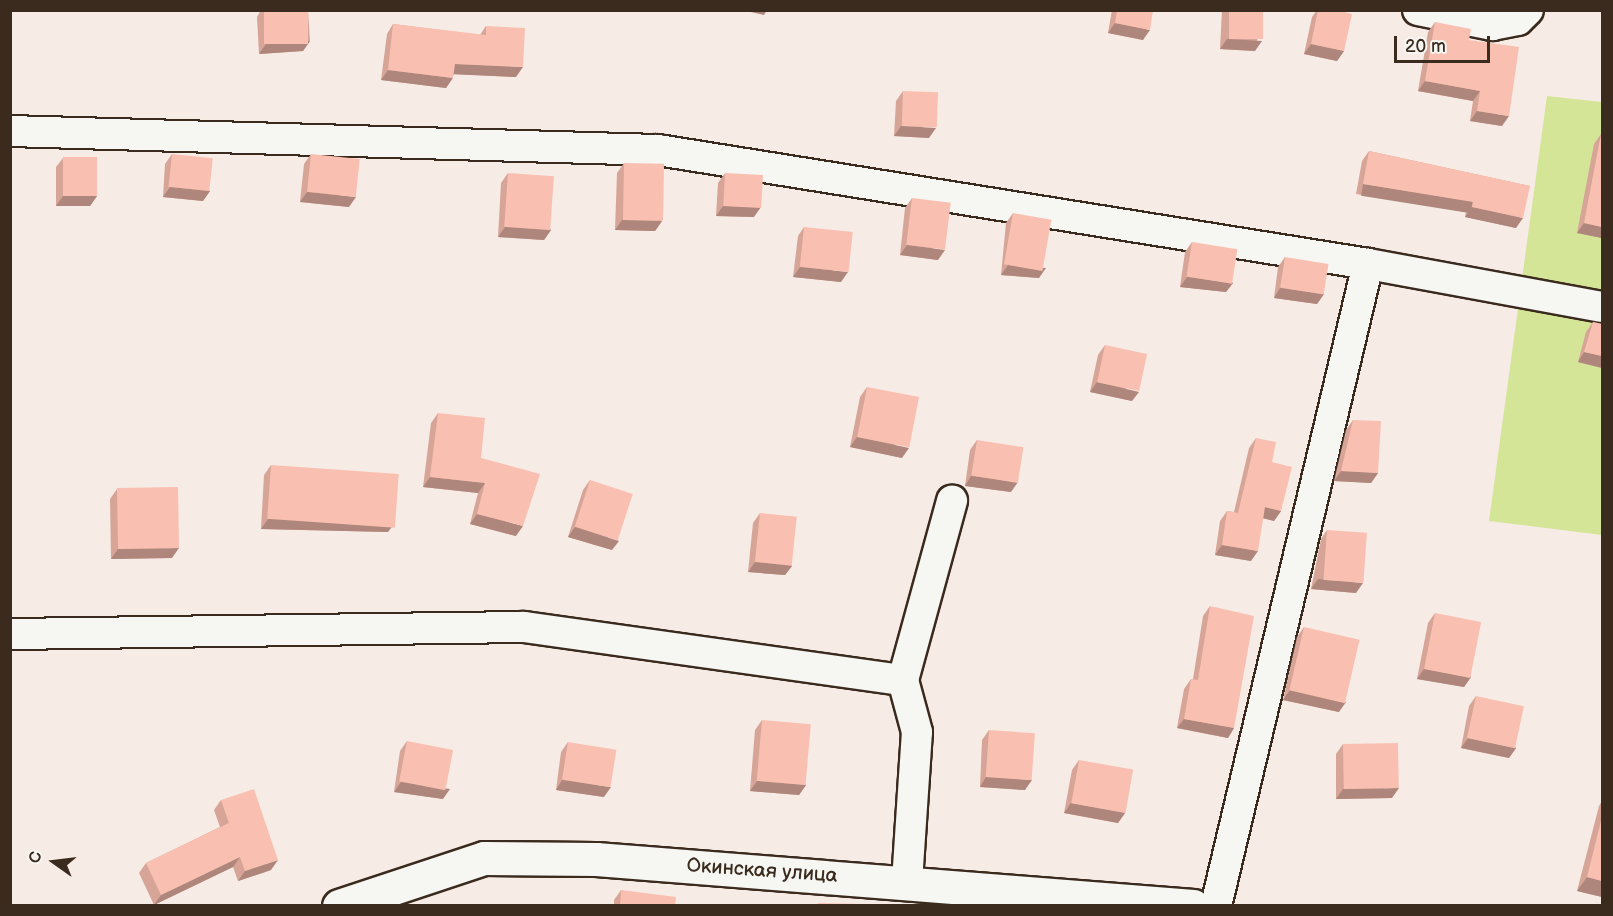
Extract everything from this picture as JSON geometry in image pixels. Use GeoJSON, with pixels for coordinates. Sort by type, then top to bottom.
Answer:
{"type":"FeatureCollection","features":[{"type":"Feature","properties":{"kind":"street"},"geometry":{"type":"LineString","coordinates":[[1418,10],[1492,25],[1518,20],[1528,10]]}},
{"type":"Feature","properties":{"kind":"street"},"geometry":{"type":"LineString","coordinates":[[10,131],[658,150],[1368,264],[1602,307]]}},
{"type":"Feature","properties":{"kind":"street"},"geometry":{"type":"LineString","coordinates":[[1216,906],[1368,264]]}},
{"type":"Feature","properties":{"kind":"street"},"geometry":{"type":"LineString","coordinates":[[907,882],[917,732],[903,680],[952,501]]}},
{"type":"Feature","properties":{"kind":"street"},"geometry":{"type":"LineString","coordinates":[[10,634],[524,627],[903,680]]}},
{"type":"Feature","properties":{"kind":"street","name":"Окинская улица"},"geometry":{"type":"LineString","coordinates":[[339,906],[484,858],[596,859],[1192,906]]}},
{"type":"Feature","properties":{"kind":"green space"},"geometry":{"type":"Polygon","coordinates":[[[1547,96],[1602,102],[1602,535],[1489,521],[1547,96]]]}},
{"type":"Feature","properties":{"kind":"building"},"geometry":{"type":"Polygon","coordinates":[[[264,10],[308,10],[308,44],[264,44],[264,10]]]}},
{"type":"Feature","properties":{"kind":"building"},"geometry":{"type":"Polygon","coordinates":[[[1117,10],[1153,10],[1150,30],[1115,23],[1117,10]]]}},
{"type":"Feature","properties":{"kind":"building"},"geometry":{"type":"Polygon","coordinates":[[[1229,10],[1263,10],[1263,39],[1229,39],[1229,10]]]}},
{"type":"Feature","properties":{"kind":"building"},"geometry":{"type":"Polygon","coordinates":[[[1318,10],[1337,10],[1352,14],[1344,51],[1311,44],[1318,10]]]}},
{"type":"Feature","properties":{"kind":"building"},"geometry":{"type":"Polygon","coordinates":[[[1435,22],[1471,29],[1469,40],[1519,47],[1509,116],[1477,111],[1480,91],[1425,81],[1435,22]]]}},
{"type":"Feature","properties":{"kind":"building"},"geometry":{"type":"Polygon","coordinates":[[[393,24],[486,35],[486,26],[525,28],[523,67],[455,64],[453,78],[388,70],[393,24]]]}},
{"type":"Feature","properties":{"kind":"building"},"geometry":{"type":"Polygon","coordinates":[[[903,91],[938,92],[937,127],[902,126],[903,91]]]}},
{"type":"Feature","properties":{"kind":"building"},"geometry":{"type":"Polygon","coordinates":[[[1602,134],[1602,227],[1584,223],[1602,134]]]}},
{"type":"Feature","properties":{"kind":"building"},"geometry":{"type":"Polygon","coordinates":[[[1369,151],[1530,186],[1523,218],[1472,207],[1473,202],[1363,184],[1369,151]]]}},
{"type":"Feature","properties":{"kind":"building"},"geometry":{"type":"Polygon","coordinates":[[[172,154],[213,158],[209,191],[169,187],[172,154]]]}},
{"type":"Feature","properties":{"kind":"building"},"geometry":{"type":"Polygon","coordinates":[[[311,154],[360,159],[356,197],[307,192],[311,154]]]}},
{"type":"Feature","properties":{"kind":"building"},"geometry":{"type":"Polygon","coordinates":[[[63,157],[97,157],[97,196],[63,196],[63,157]]]}},
{"type":"Feature","properties":{"kind":"building"},"geometry":{"type":"Polygon","coordinates":[[[624,163],[664,164],[663,221],[623,220],[624,163]]]}},
{"type":"Feature","properties":{"kind":"building"},"geometry":{"type":"Polygon","coordinates":[[[508,173],[554,176],[550,230],[504,227],[508,173]]]}},
{"type":"Feature","properties":{"kind":"building"},"geometry":{"type":"Polygon","coordinates":[[[725,173],[763,175],[761,208],[723,206],[725,173]]]}},
{"type":"Feature","properties":{"kind":"building"},"geometry":{"type":"Polygon","coordinates":[[[912,198],[951,203],[945,249],[906,245],[912,198]]]}},
{"type":"Feature","properties":{"kind":"building"},"geometry":{"type":"Polygon","coordinates":[[[1013,213],[1051,220],[1042,271],[1004,264],[1013,213]]]}},
{"type":"Feature","properties":{"kind":"building"},"geometry":{"type":"Polygon","coordinates":[[[804,227],[853,232],[849,272],[800,267],[804,227]]]}},
{"type":"Feature","properties":{"kind":"building"},"geometry":{"type":"Polygon","coordinates":[[[1192,242],[1237,249],[1232,284],[1187,277],[1192,242]]]}},
{"type":"Feature","properties":{"kind":"building"},"geometry":{"type":"Polygon","coordinates":[[[1285,257],[1328,264],[1324,295],[1280,288],[1285,257]]]}},
{"type":"Feature","properties":{"kind":"building"},"geometry":{"type":"Polygon","coordinates":[[[1593,322],[1602,324],[1602,356],[1584,352],[1593,322]]]}},
{"type":"Feature","properties":{"kind":"building"},"geometry":{"type":"Polygon","coordinates":[[[1105,345],[1147,354],[1139,391],[1097,382],[1105,345]]]}},
{"type":"Feature","properties":{"kind":"building"},"geometry":{"type":"Polygon","coordinates":[[[867,387],[919,397],[909,447],[857,437],[867,387]]]}},
{"type":"Feature","properties":{"kind":"building"},"geometry":{"type":"Polygon","coordinates":[[[438,413],[485,418],[481,458],[540,474],[523,526],[477,514],[485,483],[430,477],[438,413]]]}},
{"type":"Feature","properties":{"kind":"building"},"geometry":{"type":"Polygon","coordinates":[[[1353,420],[1381,421],[1378,473],[1341,471],[1353,420]]]}},
{"type":"Feature","properties":{"kind":"building"},"geometry":{"type":"Polygon","coordinates":[[[1256,438],[1276,442],[1272,462],[1292,467],[1281,511],[1265,507],[1258,551],[1222,545],[1227,511],[1238,513],[1256,438]]]}},
{"type":"Feature","properties":{"kind":"building"},"geometry":{"type":"Polygon","coordinates":[[[977,440],[1023,447],[1018,483],[971,476],[977,440]]]}},
{"type":"Feature","properties":{"kind":"building"},"geometry":{"type":"Polygon","coordinates":[[[271,465],[399,474],[395,528],[267,519],[271,465]]]}},
{"type":"Feature","properties":{"kind":"building"},"geometry":{"type":"Polygon","coordinates":[[[590,480],[633,494],[618,541],[575,527],[590,480]]]}},
{"type":"Feature","properties":{"kind":"building"},"geometry":{"type":"Polygon","coordinates":[[[178,487],[179,548],[118,549],[117,488],[178,487]]]}},
{"type":"Feature","properties":{"kind":"building"},"geometry":{"type":"Polygon","coordinates":[[[760,513],[797,517],[792,566],[755,562],[760,513]]]}},
{"type":"Feature","properties":{"kind":"building"},"geometry":{"type":"Polygon","coordinates":[[[1327,530],[1367,533],[1363,583],[1324,580],[1327,530]]]}},
{"type":"Feature","properties":{"kind":"building"},"geometry":{"type":"Polygon","coordinates":[[[1210,606],[1254,616],[1234,728],[1184,719],[1191,679],[1198,680],[1210,606]]]}},
{"type":"Feature","properties":{"kind":"building"},"geometry":{"type":"Polygon","coordinates":[[[1435,613],[1481,622],[1470,678],[1424,669],[1435,613]]]}},
{"type":"Feature","properties":{"kind":"building"},"geometry":{"type":"Polygon","coordinates":[[[1304,627],[1360,640],[1345,703],[1289,690],[1304,627]]]}},
{"type":"Feature","properties":{"kind":"building"},"geometry":{"type":"Polygon","coordinates":[[[1476,696],[1524,706],[1515,748],[1467,738],[1476,696]]]}},
{"type":"Feature","properties":{"kind":"building"},"geometry":{"type":"Polygon","coordinates":[[[762,720],[811,724],[805,785],[757,781],[762,720]]]}},
{"type":"Feature","properties":{"kind":"building"},"geometry":{"type":"Polygon","coordinates":[[[989,730],[1035,733],[1032,780],[986,777],[989,730]]]}},
{"type":"Feature","properties":{"kind":"building"},"geometry":{"type":"Polygon","coordinates":[[[407,741],[453,750],[445,790],[399,781],[407,741]]]}},
{"type":"Feature","properties":{"kind":"building"},"geometry":{"type":"Polygon","coordinates":[[[568,742],[616,750],[610,787],[562,780],[568,742]]]}},
{"type":"Feature","properties":{"kind":"building"},"geometry":{"type":"Polygon","coordinates":[[[1398,743],[1399,788],[1344,789],[1343,744],[1398,743]]]}},
{"type":"Feature","properties":{"kind":"building"},"geometry":{"type":"Polygon","coordinates":[[[1079,760],[1133,770],[1126,813],[1071,803],[1079,760]]]}},
{"type":"Feature","properties":{"kind":"building"},"geometry":{"type":"Polygon","coordinates":[[[254,789],[278,860],[245,871],[240,857],[161,895],[146,863],[229,823],[221,800],[254,789]]]}},
{"type":"Feature","properties":{"kind":"building"},"geometry":{"type":"Polygon","coordinates":[[[1602,817],[1602,881],[1587,877],[1602,817]]]}},
{"type":"Feature","properties":{"kind":"building"},"geometry":{"type":"Polygon","coordinates":[[[621,890],[676,897],[675,906],[620,906],[621,890]]]}},
{"type":"Feature","properties":{"kind":"building"},"geometry":{"type":"Polygon","coordinates":[[[818,903],[863,904],[863,906],[818,906],[818,903]]]}}]}
